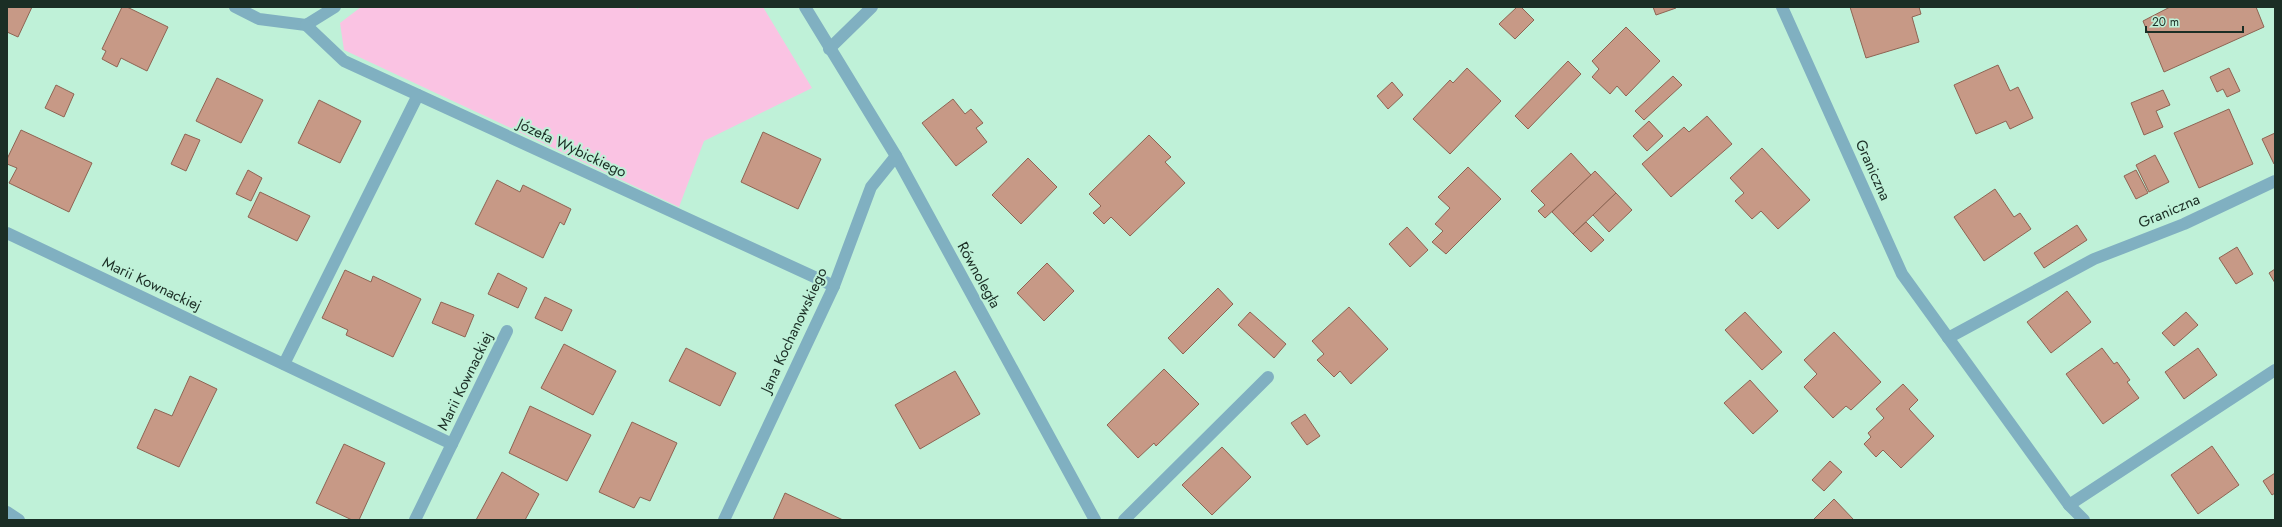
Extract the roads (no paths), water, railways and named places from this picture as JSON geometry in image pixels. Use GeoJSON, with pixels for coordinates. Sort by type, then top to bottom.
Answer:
{"type":"FeatureCollection","features":[{"type":"Feature","properties":{"kind":"street"},"geometry":{"type":"LineString","coordinates":[[235,7],[259,18],[306,25],[335,7]]}},
{"type":"Feature","properties":{"kind":"street","name":"Równoległa"},"geometry":{"type":"LineString","coordinates":[[805,7],[829,49],[896,156],[1095,520]]}},
{"type":"Feature","properties":{"kind":"street"},"geometry":{"type":"LineString","coordinates":[[829,49],[872,7]]}},
{"type":"Feature","properties":{"kind":"street","name":"Graniczna"},"geometry":{"type":"LineString","coordinates":[[1782,7],[1902,274],[2069,505],[2084,520]]}},
{"type":"Feature","properties":{"kind":"street","name":"Józefa Wybickiego"},"geometry":{"type":"LineString","coordinates":[[306,25],[344,62],[834,286]]}},
{"type":"Feature","properties":{"kind":"street"},"geometry":{"type":"LineString","coordinates":[[284,364],[418,95]]}},
{"type":"Feature","properties":{"kind":"street","name":"Jana Kochanowskiego"},"geometry":{"type":"LineString","coordinates":[[724,520],[834,286],[871,187],[896,156]]}},
{"type":"Feature","properties":{"kind":"street","name":"Graniczna"},"geometry":{"type":"LineString","coordinates":[[1948,338],[2094,259],[2184,224],[2275,181]]}},
{"type":"Feature","properties":{"kind":"street","name":"Marii Kownackiej"},"geometry":{"type":"LineString","coordinates":[[7,233],[452,444]]}},
{"type":"Feature","properties":{"kind":"street","name":"Marii Kownackiej"},"geometry":{"type":"LineString","coordinates":[[415,520],[507,332]]}},
{"type":"Feature","properties":{"kind":"street"},"geometry":{"type":"LineString","coordinates":[[2069,505],[2275,370]]}},
{"type":"Feature","properties":{"kind":"street"},"geometry":{"type":"LineString","coordinates":[[1124,520],[1268,377]]}},
{"type":"Feature","properties":{"kind":"street"},"geometry":{"type":"LineString","coordinates":[[7,512],[19,520]]}}]}
